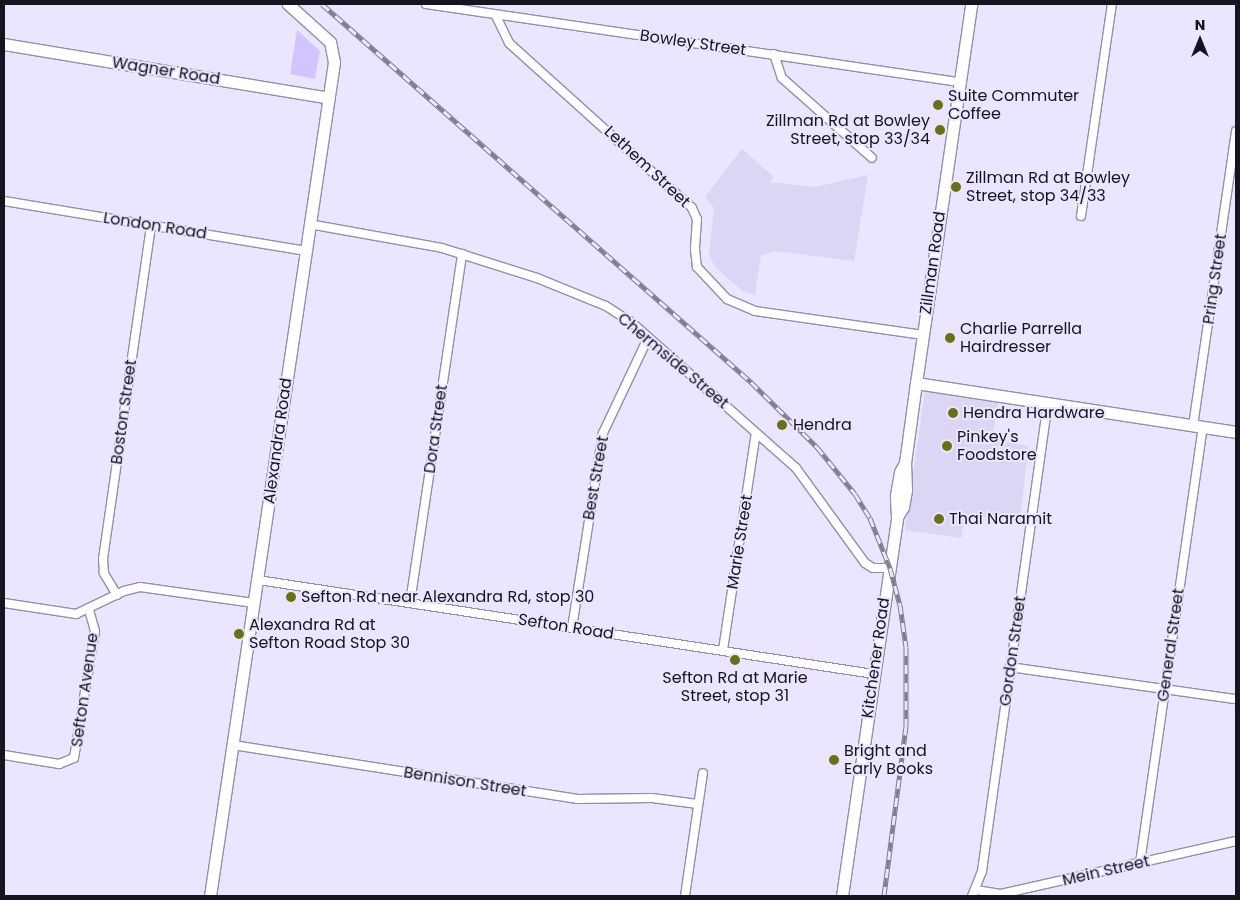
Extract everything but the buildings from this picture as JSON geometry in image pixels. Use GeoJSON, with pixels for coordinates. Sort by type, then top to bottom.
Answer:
{"type":"FeatureCollection","features":[{"type":"Feature","properties":{"kind":"street","name":"Alexandra Road"},"geometry":{"type":"LineString","coordinates":[[210,896],[329,98],[333,46],[288,4]]}},
{"type":"Feature","properties":{"kind":"street","name":"Bowley Street"},"geometry":{"type":"LineString","coordinates":[[426,4],[496,16],[774,54],[959,82]]}},
{"type":"Feature","properties":{"kind":"street","name":"Zillman Road"},"geometry":{"type":"LineString","coordinates":[[890,568],[897,517],[903,507],[906,490],[905,463],[922,335],[971,4]]}},
{"type":"Feature","properties":{"kind":"street"},"geometry":{"type":"LineString","coordinates":[[1081,216],[1112,4]]}},
{"type":"Feature","properties":{"kind":"street","name":"Lethem Street"},"geometry":{"type":"LineString","coordinates":[[496,16],[510,43],[692,208],[698,219],[695,249],[697,267],[727,299],[755,311],[922,335]]}},
{"type":"Feature","properties":{"kind":"street","name":"Wagner Road"},"geometry":{"type":"LineString","coordinates":[[4,44],[329,98]]}},
{"type":"Feature","properties":{"kind":"street"},"geometry":{"type":"LineString","coordinates":[[774,54],[782,78],[872,158]]}},
{"type":"Feature","properties":{"kind":"street","name":"Pring Street"},"geometry":{"type":"LineString","coordinates":[[1198,426],[1234,161],[1236,131]]}},
{"type":"Feature","properties":{"kind":"street","name":"London Road"},"geometry":{"type":"LineString","coordinates":[[4,201],[305,251]]}},
{"type":"Feature","properties":{"kind":"street","name":"Chermside Street"},"geometry":{"type":"LineString","coordinates":[[310,224],[420,243],[462,254],[579,294],[606,306],[648,338],[806,478],[865,563],[873,568],[890,568]]}},
{"type":"Feature","properties":{"kind":"street","name":"Boston Street"},"geometry":{"type":"LineString","coordinates":[[116,595],[104,573],[103,560],[151,226]]}},
{"type":"Feature","properties":{"kind":"street","name":"Dora Street"},"geometry":{"type":"LineString","coordinates":[[410,603],[462,254]]}},
{"type":"Feature","properties":{"kind":"street","name":"Best Street"},"geometry":{"type":"LineString","coordinates":[[572,628],[603,433],[648,338]]}},
{"type":"Feature","properties":{"kind":"street"},"geometry":{"type":"LineString","coordinates":[[916,383],[1236,432]]}},
{"type":"Feature","properties":{"kind":"street","name":"Gordon Street"},"geometry":{"type":"LineString","coordinates":[[974,893],[982,871],[1048,403]]}},
{"type":"Feature","properties":{"kind":"street","name":"General Street"},"geometry":{"type":"LineString","coordinates":[[1140,863],[1198,426]]}},
{"type":"Feature","properties":{"kind":"street","name":"Marie Street"},"geometry":{"type":"LineString","coordinates":[[723,650],[756,433]]}},
{"type":"Feature","properties":{"kind":"street","name":"Kitchener Road"},"geometry":{"type":"LineString","coordinates":[[842,896],[890,568]]}},
{"type":"Feature","properties":{"kind":"street","name":"Sefton Road"},"geometry":{"type":"LineString","coordinates":[[258,580],[874,674]]}},
{"type":"Feature","properties":{"kind":"street"},"geometry":{"type":"LineString","coordinates":[[4,603],[65,613],[89,610],[116,595],[140,587],[254,603]]}},
{"type":"Feature","properties":{"kind":"street","name":"Sefton Avenue"},"geometry":{"type":"LineString","coordinates":[[4,756],[59,764],[74,758],[95,631],[89,610]]}},
{"type":"Feature","properties":{"kind":"street"},"geometry":{"type":"LineString","coordinates":[[1010,667],[1236,700]]}},
{"type":"Feature","properties":{"kind":"street","name":"Bennison Street"},"geometry":{"type":"LineString","coordinates":[[233,745],[578,799],[652,798],[698,804]]}},
{"type":"Feature","properties":{"kind":"street"},"geometry":{"type":"LineString","coordinates":[[685,896],[703,773]]}},
{"type":"Feature","properties":{"kind":"street","name":"Mein Street"},"geometry":{"type":"LineString","coordinates":[[974,893],[1001,894],[1236,841]]}},
{"type":"Feature","properties":{"kind":"shaded area"},"geometry":{"type":"Polygon","coordinates":[[[297,30],[320,51],[315,79],[290,74],[297,30]]]}},
{"type":"Feature","properties":{"kind":"shaded area"},"geometry":{"type":"Polygon","coordinates":[[[742,149],[774,177],[770,182],[815,187],[868,175],[854,261],[775,251],[761,255],[755,295],[744,292],[715,267],[709,254],[714,208],[705,197],[742,149]]]}},
{"type":"Feature","properties":{"kind":"shaded area"},"geometry":{"type":"Polygon","coordinates":[[[925,391],[998,403],[992,440],[1028,446],[1020,522],[965,515],[961,538],[905,530],[925,391]]]}},
{"type":"Feature","properties":{"kind":"railway"},"geometry":{"type":"LineString","coordinates":[[322,4],[751,382],[817,447],[855,494],[870,518],[890,568],[900,605],[906,647],[906,726],[884,896]]}},
{"type":"Feature","properties":{"kind":"place","name":"Suite Commuter Coffee"},"geometry":{"type":"Point","coordinates":[938,105]}},
{"type":"Feature","properties":{"kind":"place","name":"Zillman Rd at Bowley Street, stop 33/34"},"geometry":{"type":"Point","coordinates":[940,130]}},
{"type":"Feature","properties":{"kind":"place","name":"Zillman Rd at Bowley Street, stop 34/33"},"geometry":{"type":"Point","coordinates":[956,187]}},
{"type":"Feature","properties":{"kind":"place","name":"Charlie Parrella Hairdresser"},"geometry":{"type":"Point","coordinates":[950,338]}},
{"type":"Feature","properties":{"kind":"place","name":"Hendra Hardware"},"geometry":{"type":"Point","coordinates":[953,413]}},
{"type":"Feature","properties":{"kind":"place","name":"Hendra"},"geometry":{"type":"Point","coordinates":[782,425]}},
{"type":"Feature","properties":{"kind":"place","name":"Pinkey's Foodstore"},"geometry":{"type":"Point","coordinates":[947,446]}},
{"type":"Feature","properties":{"kind":"place","name":"Thai Naramit"},"geometry":{"type":"Point","coordinates":[939,519]}},
{"type":"Feature","properties":{"kind":"place","name":"Sefton Rd near Alexandra Rd, stop 30"},"geometry":{"type":"Point","coordinates":[291,597]}},
{"type":"Feature","properties":{"kind":"place","name":"Alexandra Rd at Sefton Road Stop 30"},"geometry":{"type":"Point","coordinates":[239,634]}},
{"type":"Feature","properties":{"kind":"place","name":"Sefton Rd at Marie Street, stop 31"},"geometry":{"type":"Point","coordinates":[735,660]}},
{"type":"Feature","properties":{"kind":"place","name":"Bright and Early Books"},"geometry":{"type":"Point","coordinates":[834,760]}}]}
